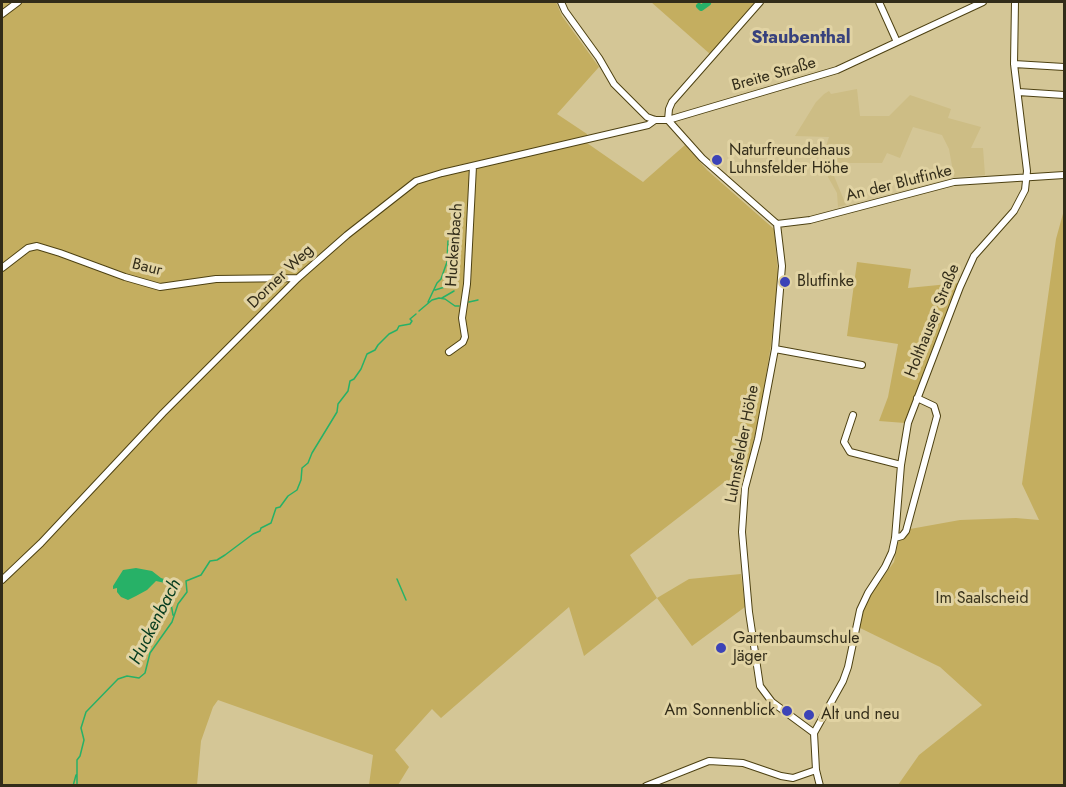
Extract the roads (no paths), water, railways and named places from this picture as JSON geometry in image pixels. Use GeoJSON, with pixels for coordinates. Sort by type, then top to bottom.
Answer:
{"type":"FeatureCollection","features":[{"type":"Feature","properties":{"kind":"street"},"geometry":{"type":"LineString","coordinates":[[2,14],[18,2]]}},
{"type":"Feature","properties":{"kind":"street"},"geometry":{"type":"LineString","coordinates":[[561,2],[565,11],[599,57],[614,84],[647,117],[655,120]]}},
{"type":"Feature","properties":{"kind":"street"},"geometry":{"type":"LineString","coordinates":[[760,2],[672,102],[668,120],[702,158],[777,225]]}},
{"type":"Feature","properties":{"kind":"street"},"geometry":{"type":"LineString","coordinates":[[879,2],[897,42]]}},
{"type":"Feature","properties":{"kind":"street","name":"Breite Straße"},"geometry":{"type":"LineString","coordinates":[[655,120],[668,120],[837,70],[983,2]]}},
{"type":"Feature","properties":{"kind":"street","name":"Holthauser Straße"},"geometry":{"type":"LineString","coordinates":[[814,733],[843,681],[853,647],[860,610],[885,567],[896,538],[901,465],[908,423],[917,398],[974,256],[1021,200],[1027,177],[1014,64],[1015,2]]}},
{"type":"Feature","properties":{"kind":"street"},"geometry":{"type":"LineString","coordinates":[[1014,64],[1065,67]]}},
{"type":"Feature","properties":{"kind":"street"},"geometry":{"type":"LineString","coordinates":[[1018,92],[1065,95]]}},
{"type":"Feature","properties":{"kind":"street","name":"Dorner Weg"},"geometry":{"type":"LineString","coordinates":[[2,580],[41,543],[163,413],[298,278],[347,235],[416,181],[648,125],[655,120]]}},
{"type":"Feature","properties":{"kind":"street","name":"Huckenbach"},"geometry":{"type":"LineString","coordinates":[[449,352],[463,342],[465,337],[462,318],[467,284],[473,166]]}},
{"type":"Feature","properties":{"kind":"street","name":"An der Blutfinke"},"geometry":{"type":"LineString","coordinates":[[777,225],[810,220],[954,182],[1065,175]]}},
{"type":"Feature","properties":{"kind":"street","name":"Luhnsfelder Höhe"},"geometry":{"type":"LineString","coordinates":[[777,225],[782,266],[774,350],[758,439],[746,488],[742,532],[760,686],[772,702],[814,733]]}},
{"type":"Feature","properties":{"kind":"street","name":"Baur"},"geometry":{"type":"LineString","coordinates":[[2,268],[28,248],[37,246],[160,287],[216,279],[298,278]]}},
{"type":"Feature","properties":{"kind":"street"},"geometry":{"type":"LineString","coordinates":[[774,350],[862,365]]}},
{"type":"Feature","properties":{"kind":"street","name":"Holthauser Straße"},"geometry":{"type":"LineString","coordinates":[[896,538],[902,536],[906,531],[937,416],[934,406],[917,398]]}},
{"type":"Feature","properties":{"kind":"street"},"geometry":{"type":"LineString","coordinates":[[853,415],[844,442],[850,452],[901,465]]}},
{"type":"Feature","properties":{"kind":"street"},"geometry":{"type":"LineString","coordinates":[[814,733],[816,770],[820,786]]}},
{"type":"Feature","properties":{"kind":"street"},"geometry":{"type":"LineString","coordinates":[[646,786],[709,761],[742,764],[793,778],[816,770]]}},
{"type":"Feature","properties":{"kind":"waterway"},"geometry":{"type":"LineString","coordinates":[[699,6],[701,8],[708,3]]}},
{"type":"Feature","properties":{"kind":"waterway"},"geometry":{"type":"LineString","coordinates":[[428,302],[441,279],[447,262],[448,241]]}},
{"type":"Feature","properties":{"kind":"waterway"},"geometry":{"type":"LineString","coordinates":[[435,290],[448,286]]}},
{"type":"Feature","properties":{"kind":"waterway"},"geometry":{"type":"LineString","coordinates":[[442,298],[454,291]]}},
{"type":"Feature","properties":{"kind":"waterway","name":"Huckenbach"},"geometry":{"type":"LineString","coordinates":[[419,311],[432,300],[439,298],[459,306]]}},
{"type":"Feature","properties":{"kind":"waterway","name":"Huckenbach"},"geometry":{"type":"LineString","coordinates":[[469,302],[478,300]]}},
{"type":"Feature","properties":{"kind":"waterway","name":"Huckenbach"},"geometry":{"type":"LineString","coordinates":[[77,786],[77,760],[84,740],[81,728],[86,712],[118,679],[127,676],[139,678],[145,673],[150,653],[172,622],[178,604],[187,592],[186,581],[201,575],[210,561],[217,560],[271,523],[276,508],[280,507],[288,496],[297,490],[302,468],[308,463],[337,412],[338,404],[348,391],[350,381],[361,369],[367,354],[375,350],[399,326],[410,324],[412,321],[410,319],[416,314]]}},
{"type":"Feature","properties":{"kind":"waterway"},"geometry":{"type":"LineString","coordinates":[[397,579],[406,600]]}},
{"type":"Feature","properties":{"kind":"waterway"},"geometry":{"type":"LineString","coordinates":[[169,593],[173,615]]}},
{"type":"Feature","properties":{"kind":"waterway","name":"Huckenbach"},"geometry":{"type":"LineString","coordinates":[[73,786],[76,775]]}},
{"type":"Feature","properties":{"kind":"place","name":"Naturfreundehaus Luhnsfelder Höhe"},"geometry":{"type":"Point","coordinates":[717,160]}},
{"type":"Feature","properties":{"kind":"place","name":"Blutfinke"},"geometry":{"type":"Point","coordinates":[785,282]}},
{"type":"Feature","properties":{"kind":"place","name":"Gartenbaumschule Jäger"},"geometry":{"type":"Point","coordinates":[721,648]}},
{"type":"Feature","properties":{"kind":"place","name":"Am Sonnenblick"},"geometry":{"type":"Point","coordinates":[787,711]}},
{"type":"Feature","properties":{"kind":"place","name":"Alt und neu"},"geometry":{"type":"Point","coordinates":[809,715]}},
{"type":"Feature","properties":{"kind":"district","name":"Staubenthal"},"geometry":{"type":"Point","coordinates":[801,39]}},
{"type":"Feature","properties":{"kind":"park label","name":"Im Saalscheid"},"geometry":{"type":"Point","coordinates":[982,599]}}]}
